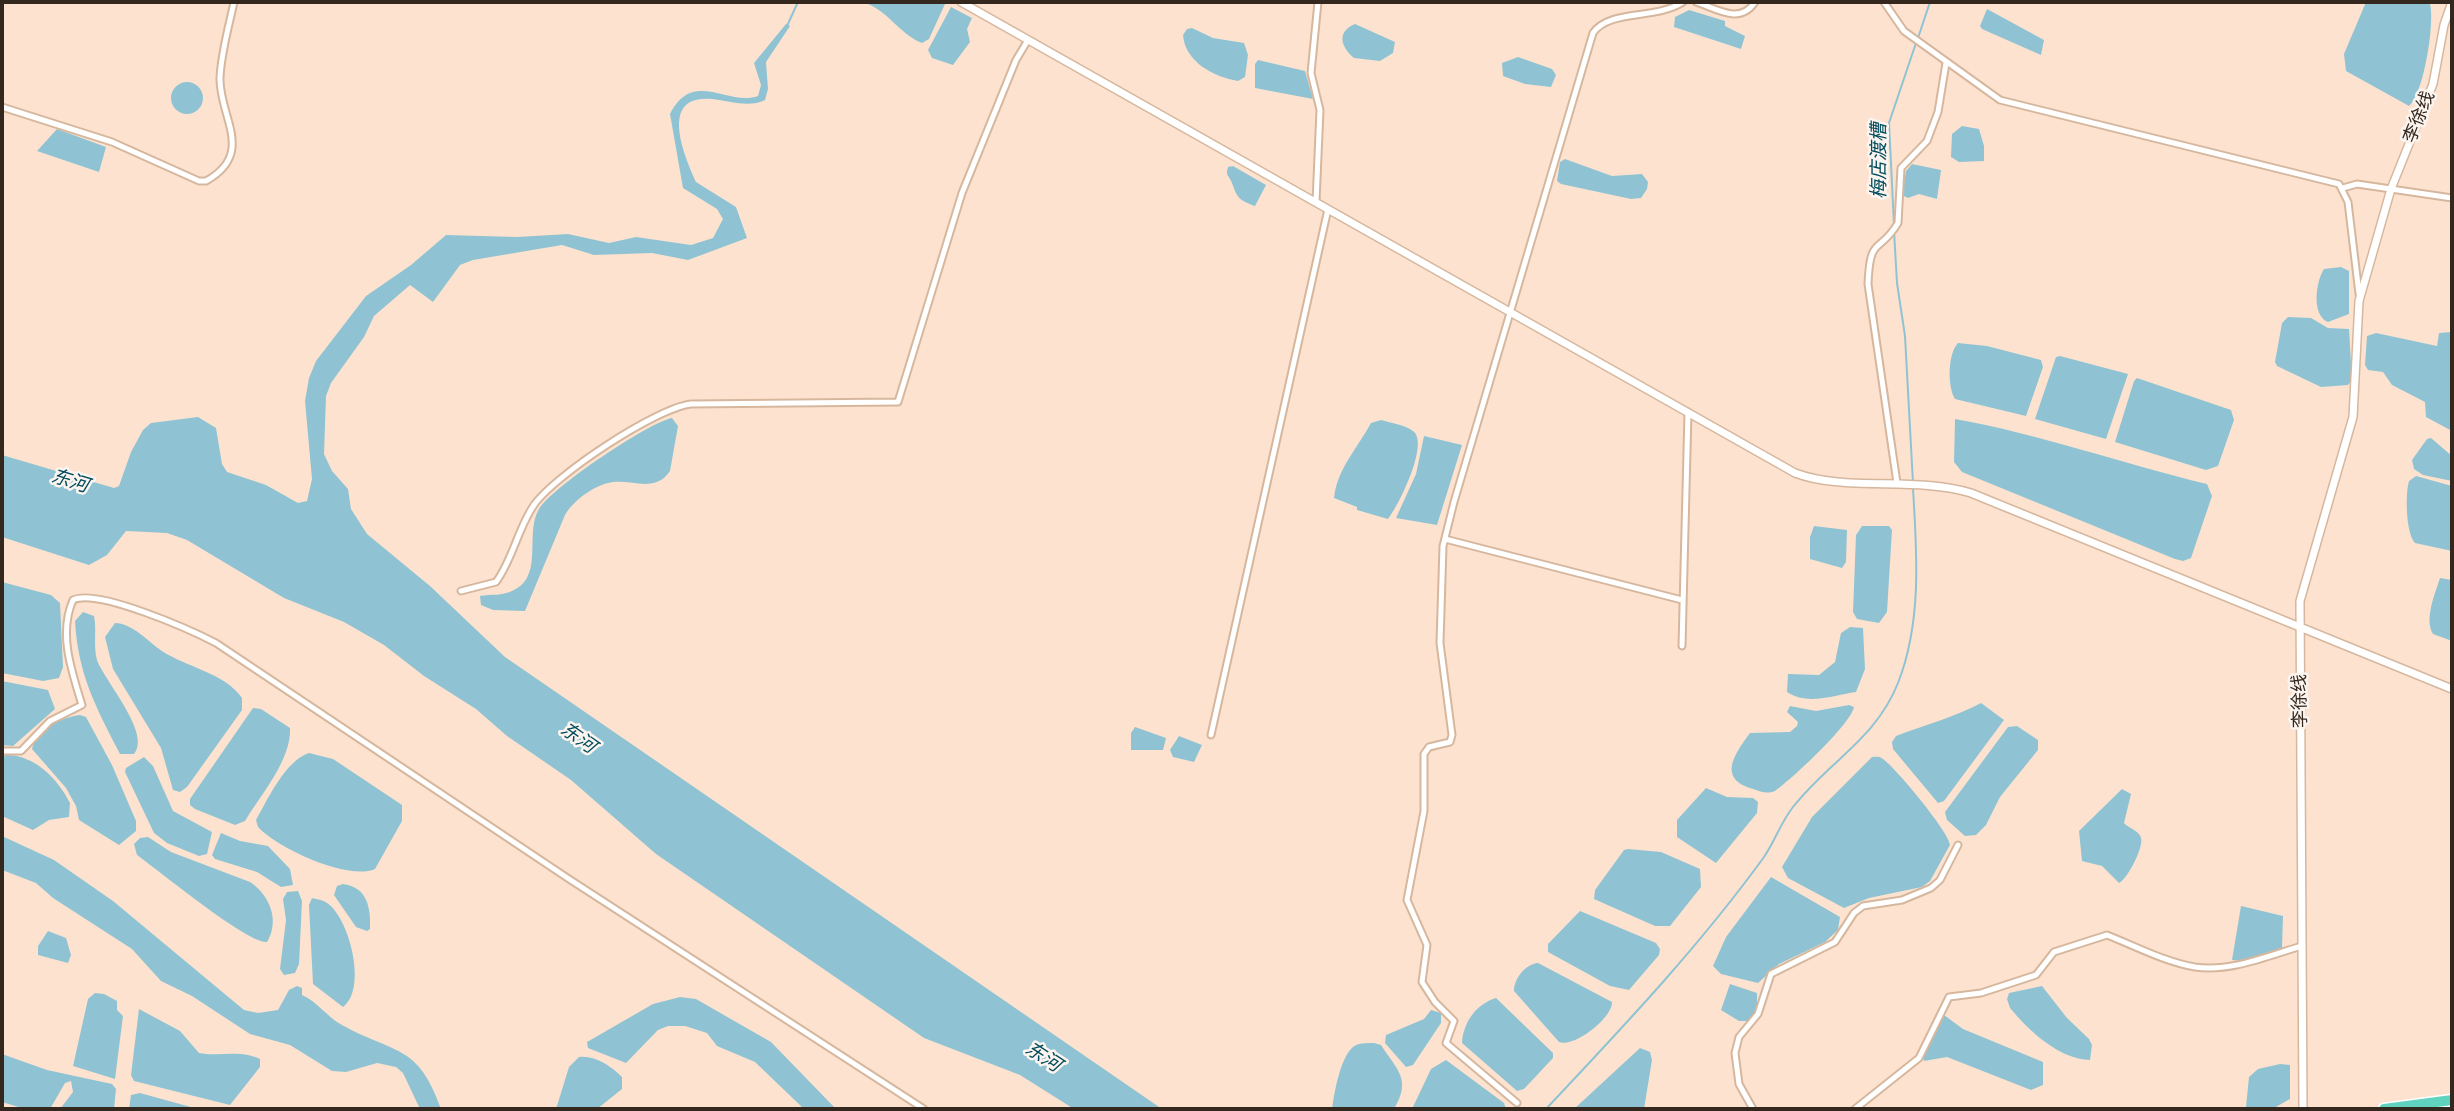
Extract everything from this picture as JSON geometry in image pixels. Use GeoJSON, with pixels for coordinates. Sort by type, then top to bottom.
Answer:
{"type":"FeatureCollection","features":[{"type":"Feature","properties":{"kind":"highway"},"geometry":{"type":"LineString","coordinates":[[2384,1109],[2452,1100]]}},
{"type":"Feature","properties":{"kind":"street"},"geometry":{"type":"LineString","coordinates":[[2,107],[112,142],[199,181],[206,181],[229,157],[233,145],[234,135],[220,79],[234,2]]}},
{"type":"Feature","properties":{"kind":"street"},"geometry":{"type":"LineString","coordinates":[[961,2],[1802,475],[1926,483],[1984,498],[2452,689]]}},
{"type":"Feature","properties":{"kind":"street"},"geometry":{"type":"LineString","coordinates":[[1316,202],[1320,110],[1311,73],[1318,2]]}},
{"type":"Feature","properties":{"kind":"street"},"geometry":{"type":"LineString","coordinates":[[1517,1103],[1446,1044],[1454,1021],[1435,1002],[1422,982],[1427,946],[1407,900],[1424,811],[1424,754],[1430,747],[1450,742],[1452,735],[1440,643],[1445,539],[1594,33],[1608,20],[1656,14],[1683,2]]}},
{"type":"Feature","properties":{"kind":"street"},"geometry":{"type":"LineString","coordinates":[[1696,2],[1736,15],[1745,13],[1755,2]]}},
{"type":"Feature","properties":{"kind":"street"},"geometry":{"type":"LineString","coordinates":[[1884,2],[1897,24],[1946,63],[2010,104],[2317,177],[2343,188],[2352,184],[2452,198]]}},
{"type":"Feature","properties":{"kind":"street","name":"李徐线"},"geometry":{"type":"LineString","coordinates":[[2303,1109],[2300,601],[2353,417],[2360,301],[2390,189],[2433,84],[2444,25],[2452,2]]}},
{"type":"Feature","properties":{"kind":"street"},"geometry":{"type":"LineString","coordinates":[[461,591],[496,582],[533,507],[550,486],[629,431],[675,407],[691,404],[898,402],[962,193],[1016,60],[1028,40]]}},
{"type":"Feature","properties":{"kind":"street"},"geometry":{"type":"LineString","coordinates":[[1897,483],[1868,284],[1869,259],[1873,248],[1898,223],[1901,168],[1927,141],[1938,112],[1946,63]]}},
{"type":"Feature","properties":{"kind":"street"},"geometry":{"type":"LineString","coordinates":[[2343,188],[2350,212],[2360,301]]}},
{"type":"Feature","properties":{"kind":"street"},"geometry":{"type":"LineString","coordinates":[[1211,735],[1328,209]]}},
{"type":"Feature","properties":{"kind":"street"},"geometry":{"type":"LineString","coordinates":[[1682,646],[1688,412]]}},
{"type":"Feature","properties":{"kind":"street"},"geometry":{"type":"LineString","coordinates":[[1445,539],[1682,600]]}},
{"type":"Feature","properties":{"kind":"street"},"geometry":{"type":"LineString","coordinates":[[2,751],[21,751],[50,721],[82,705],[68,656],[67,624],[73,600],[94,597],[183,628],[216,643],[924,1109]]}},
{"type":"Feature","properties":{"kind":"street"},"geometry":{"type":"LineString","coordinates":[[1753,1109],[1743,1093],[1734,1065],[1736,1044],[1758,1014],[1771,974],[1835,942],[1854,913],[1863,906],[1902,900],[1931,888],[1940,880],[1958,845]]}},
{"type":"Feature","properties":{"kind":"street"},"geometry":{"type":"LineString","coordinates":[[1855,1109],[1919,1058],[1949,997],[1980,993],[2036,975],[2054,952],[2107,935],[2179,963],[2203,967],[2241,965],[2302,946]]}},
{"type":"Feature","properties":{"kind":"water"},"geometry":{"type":"Polygon","coordinates":[[[863,2],[945,4],[929,39],[922,43],[880,11],[863,2]]]}},
{"type":"Feature","properties":{"kind":"water"},"geometry":{"type":"Polygon","coordinates":[[[2366,2],[2430,4],[2431,26],[2424,73],[2409,106],[2346,71],[2344,54],[2366,2]]]}},
{"type":"Feature","properties":{"kind":"water"},"geometry":{"type":"Polygon","coordinates":[[[951,7],[972,18],[967,29],[970,42],[953,65],[932,58],[928,50],[951,7]]]}},
{"type":"Feature","properties":{"kind":"water"},"geometry":{"type":"Polygon","coordinates":[[[1987,9],[2044,40],[2041,55],[1982,29],[1980,26],[1987,9]]]}},
{"type":"Feature","properties":{"kind":"water"},"geometry":{"type":"Polygon","coordinates":[[[1689,10],[1725,21],[1725,26],[1745,36],[1741,49],[1674,27],[1675,17],[1689,10]]]}},
{"type":"Feature","properties":{"kind":"water","name":"东河"},"geometry":{"type":"Polygon","coordinates":[[[786,24],[790,26],[766,62],[768,89],[765,100],[746,104],[712,99],[695,100],[685,106],[680,116],[682,143],[696,182],[736,207],[747,238],[688,260],[652,253],[594,255],[562,245],[473,260],[460,265],[433,302],[410,285],[374,316],[364,337],[331,383],[326,396],[324,454],[332,471],[348,489],[351,509],[367,534],[430,586],[505,657],[1162,1109],[1074,1109],[1020,1075],[924,1038],[656,854],[571,780],[384,645],[344,622],[284,598],[187,540],[167,533],[126,531],[107,555],[89,565],[2,537],[2,455],[114,488],[119,486],[131,452],[143,430],[151,423],[198,417],[216,428],[222,464],[227,472],[266,485],[298,503],[307,501],[312,479],[305,401],[309,378],[316,361],[366,296],[411,265],[446,235],[517,237],[568,234],[609,243],[636,237],[691,245],[713,238],[723,219],[717,209],[683,188],[670,114],[679,100],[689,93],[700,91],[747,98],[758,96],[761,85],[754,63],[786,24]]]}},
{"type":"Feature","properties":{"kind":"water"},"geometry":{"type":"Polygon","coordinates":[[[1355,24],[1395,42],[1393,53],[1380,61],[1354,58],[1344,45],[1343,35],[1355,24]]]}},
{"type":"Feature","properties":{"kind":"water"},"geometry":{"type":"Polygon","coordinates":[[[1192,28],[1213,38],[1244,43],[1248,55],[1245,77],[1238,81],[1202,67],[1185,45],[1183,35],[1187,29],[1192,28]]]}},
{"type":"Feature","properties":{"kind":"water"},"geometry":{"type":"Polygon","coordinates":[[[1518,57],[1552,69],[1556,75],[1551,87],[1525,84],[1503,76],[1502,63],[1518,57]]]}},
{"type":"Feature","properties":{"kind":"water"},"geometry":{"type":"Polygon","coordinates":[[[1258,60],[1305,71],[1313,99],[1255,88],[1255,64],[1258,60]]]}},
{"type":"Feature","properties":{"kind":"water"},"geometry":{"type":"Polygon","coordinates":[[[187,82],[198,87],[203,98],[198,109],[187,114],[176,109],[171,98],[176,87],[187,82]]]}},
{"type":"Feature","properties":{"kind":"water"},"geometry":{"type":"Polygon","coordinates":[[[1962,126],[1979,129],[1984,146],[1984,161],[1959,162],[1951,157],[1952,134],[1962,126]]]}},
{"type":"Feature","properties":{"kind":"water"},"geometry":{"type":"Polygon","coordinates":[[[57,129],[106,147],[99,172],[37,151],[57,129]]]}},
{"type":"Feature","properties":{"kind":"water"},"geometry":{"type":"Polygon","coordinates":[[[1565,159],[1612,176],[1642,174],[1648,182],[1647,189],[1641,198],[1631,199],[1561,184],[1557,181],[1560,162],[1565,159]]]}},
{"type":"Feature","properties":{"kind":"water"},"geometry":{"type":"Polygon","coordinates":[[[1912,164],[1941,170],[1937,199],[1919,194],[1908,198],[1902,195],[1906,171],[1912,164]]]}},
{"type":"Feature","properties":{"kind":"water"},"geometry":{"type":"Polygon","coordinates":[[[1233,166],[1266,185],[1255,206],[1237,195],[1227,174],[1228,167],[1233,166]]]}},
{"type":"Feature","properties":{"kind":"water"},"geometry":{"type":"Polygon","coordinates":[[[2341,267],[2349,271],[2349,314],[2328,322],[2319,312],[2317,305],[2319,281],[2324,269],[2341,267]]]}},
{"type":"Feature","properties":{"kind":"water"},"geometry":{"type":"Polygon","coordinates":[[[2288,317],[2311,318],[2328,328],[2349,329],[2352,380],[2348,385],[2321,387],[2277,366],[2275,362],[2282,323],[2288,317]]]}},
{"type":"Feature","properties":{"kind":"water"},"geometry":{"type":"Polygon","coordinates":[[[2452,332],[2452,431],[2426,417],[2425,402],[2392,385],[2383,372],[2368,370],[2365,365],[2367,336],[2376,333],[2437,346],[2439,333],[2452,332]]]}},
{"type":"Feature","properties":{"kind":"water"},"geometry":{"type":"Polygon","coordinates":[[[1958,343],[1987,346],[2041,360],[2043,367],[2026,416],[1955,399],[1950,370],[1952,354],[1958,343]]]}},
{"type":"Feature","properties":{"kind":"water"},"geometry":{"type":"Polygon","coordinates":[[[2056,357],[2128,374],[2106,439],[2035,419],[2056,357]]]}},
{"type":"Feature","properties":{"kind":"water"},"geometry":{"type":"Polygon","coordinates":[[[2137,378],[2231,410],[2234,420],[2218,466],[2206,470],[2115,442],[2137,378]]]}},
{"type":"Feature","properties":{"kind":"water"},"geometry":{"type":"Polygon","coordinates":[[[672,418],[678,426],[670,471],[664,478],[649,484],[608,483],[583,495],[565,515],[525,611],[493,610],[481,605],[480,596],[512,591],[528,576],[535,519],[547,499],[580,472],[623,443],[672,418]]]}},
{"type":"Feature","properties":{"kind":"water"},"geometry":{"type":"Polygon","coordinates":[[[1955,419],[1987,425],[2207,484],[2212,496],[2191,558],[2183,561],[2175,559],[1962,472],[1954,462],[1955,419]]]}},
{"type":"Feature","properties":{"kind":"water"},"geometry":{"type":"Polygon","coordinates":[[[1381,420],[1413,431],[1418,448],[1411,475],[1388,519],[1357,510],[1357,507],[1334,498],[1348,459],[1371,423],[1381,420]]]}},
{"type":"Feature","properties":{"kind":"water"},"geometry":{"type":"Polygon","coordinates":[[[1424,436],[1462,445],[1437,525],[1396,518],[1416,474],[1424,436]]]}},
{"type":"Feature","properties":{"kind":"water"},"geometry":{"type":"Polygon","coordinates":[[[2431,438],[2452,456],[2452,481],[2423,475],[2414,469],[2412,460],[2427,439],[2431,438]]]}},
{"type":"Feature","properties":{"kind":"water"},"geometry":{"type":"Polygon","coordinates":[[[2416,476],[2452,486],[2452,551],[2415,543],[2412,538],[2408,523],[2407,495],[2409,481],[2416,476]]]}},
{"type":"Feature","properties":{"kind":"water"},"geometry":{"type":"Polygon","coordinates":[[[1814,526],[1847,530],[1846,562],[1842,568],[1810,559],[1810,537],[1814,526]]]}},
{"type":"Feature","properties":{"kind":"water"},"geometry":{"type":"Polygon","coordinates":[[[1862,526],[1889,526],[1892,530],[1887,612],[1879,623],[1857,619],[1853,612],[1856,535],[1862,526]]]}},
{"type":"Feature","properties":{"kind":"water"},"geometry":{"type":"Polygon","coordinates":[[[2440,578],[2452,580],[2452,641],[2433,634],[2431,628],[2431,606],[2440,578]]]}},
{"type":"Feature","properties":{"kind":"water"},"geometry":{"type":"Polygon","coordinates":[[[2,582],[51,595],[60,603],[63,667],[59,678],[43,681],[2,673],[2,582]]]}},
{"type":"Feature","properties":{"kind":"water"},"geometry":{"type":"Polygon","coordinates":[[[83,612],[94,616],[97,660],[125,707],[137,734],[138,745],[134,754],[120,754],[84,674],[75,621],[83,612]]]}},
{"type":"Feature","properties":{"kind":"water"},"geometry":{"type":"Polygon","coordinates":[[[115,623],[128,626],[172,657],[226,682],[242,698],[242,710],[187,787],[180,792],[173,790],[161,748],[113,669],[105,637],[115,623]]]}},
{"type":"Feature","properties":{"kind":"water"},"geometry":{"type":"Polygon","coordinates":[[[1850,627],[1863,628],[1865,669],[1856,692],[1812,699],[1787,692],[1788,674],[1819,675],[1835,662],[1841,633],[1850,627]]]}},
{"type":"Feature","properties":{"kind":"water"},"geometry":{"type":"Polygon","coordinates":[[[2,681],[48,690],[55,709],[13,746],[2,745],[2,681]]]}},
{"type":"Feature","properties":{"kind":"water"},"geometry":{"type":"Polygon","coordinates":[[[1981,703],[2004,720],[1944,801],[1938,803],[1893,749],[1892,742],[1896,736],[1981,703]]]}},
{"type":"Feature","properties":{"kind":"water"},"geometry":{"type":"Polygon","coordinates":[[[1849,705],[1854,707],[1843,726],[1794,776],[1775,791],[1759,791],[1742,785],[1735,779],[1732,773],[1734,758],[1750,733],[1790,732],[1797,726],[1798,722],[1787,712],[1790,706],[1816,711],[1849,705]]]}},
{"type":"Feature","properties":{"kind":"water"},"geometry":{"type":"Polygon","coordinates":[[[253,708],[261,709],[290,728],[289,740],[281,764],[266,789],[245,821],[235,825],[195,809],[190,805],[190,799],[253,708]]]}},
{"type":"Feature","properties":{"kind":"water"},"geometry":{"type":"Polygon","coordinates":[[[80,715],[86,717],[112,765],[136,821],[136,831],[119,845],[79,820],[76,806],[66,788],[32,749],[39,736],[51,725],[80,715]]]}},
{"type":"Feature","properties":{"kind":"water"},"geometry":{"type":"Polygon","coordinates":[[[2017,726],[2038,740],[2038,750],[2000,797],[1986,825],[1976,835],[1965,836],[1947,820],[1945,812],[2008,727],[2017,726]]]}},
{"type":"Feature","properties":{"kind":"water"},"geometry":{"type":"Polygon","coordinates":[[[1135,727],[1166,738],[1163,750],[1131,750],[1131,733],[1135,727]]]}},
{"type":"Feature","properties":{"kind":"water"},"geometry":{"type":"Polygon","coordinates":[[[1179,736],[1202,745],[1194,762],[1173,757],[1170,750],[1179,736]]]}},
{"type":"Feature","properties":{"kind":"water"},"geometry":{"type":"Polygon","coordinates":[[[309,753],[333,759],[402,805],[402,821],[375,869],[363,872],[331,867],[296,853],[258,827],[256,820],[278,782],[292,764],[309,753]]]}},
{"type":"Feature","properties":{"kind":"water"},"geometry":{"type":"Polygon","coordinates":[[[6,755],[27,759],[52,777],[70,803],[69,817],[49,820],[33,830],[2,816],[2,757],[6,755]]]}},
{"type":"Feature","properties":{"kind":"water"},"geometry":{"type":"Polygon","coordinates":[[[144,757],[153,766],[173,811],[212,832],[207,854],[199,856],[167,843],[154,833],[125,772],[126,768],[144,757]]]}},
{"type":"Feature","properties":{"kind":"water"},"geometry":{"type":"Polygon","coordinates":[[[1872,757],[1882,758],[1899,774],[1932,815],[1950,845],[1930,881],[1922,887],[1869,898],[1844,908],[1788,878],[1782,867],[1812,817],[1872,757]]]}},
{"type":"Feature","properties":{"kind":"water"},"geometry":{"type":"Polygon","coordinates":[[[1706,788],[1727,797],[1753,798],[1758,802],[1757,813],[1716,863],[1677,837],[1677,820],[1706,788]]]}},
{"type":"Feature","properties":{"kind":"water"},"geometry":{"type":"Polygon","coordinates":[[[2122,789],[2131,794],[2124,823],[2138,833],[2141,842],[2130,870],[2119,883],[2102,866],[2082,861],[2079,831],[2122,789]]]}},
{"type":"Feature","properties":{"kind":"water"},"geometry":{"type":"Polygon","coordinates":[[[221,833],[240,841],[268,846],[290,869],[293,885],[281,887],[257,872],[215,859],[212,855],[221,833]]]}},
{"type":"Feature","properties":{"kind":"water"},"geometry":{"type":"Polygon","coordinates":[[[2,836],[54,860],[113,901],[244,1010],[258,1013],[278,1010],[289,990],[297,986],[302,988],[302,995],[337,1022],[413,1061],[423,1072],[441,1109],[420,1109],[403,1073],[396,1067],[377,1063],[346,1072],[332,1071],[290,1045],[250,1034],[192,996],[161,981],[132,949],[53,898],[36,883],[2,870],[2,836]]]}},
{"type":"Feature","properties":{"kind":"water"},"geometry":{"type":"Polygon","coordinates":[[[148,837],[171,852],[257,887],[268,901],[273,917],[273,926],[267,942],[223,919],[137,855],[134,844],[140,838],[148,837]]]}},
{"type":"Feature","properties":{"kind":"water"},"geometry":{"type":"Polygon","coordinates":[[[1624,850],[1661,852],[1700,869],[1701,887],[1670,926],[1655,926],[1594,899],[1595,890],[1624,850]]]}},
{"type":"Feature","properties":{"kind":"water"},"geometry":{"type":"Polygon","coordinates":[[[1771,877],[1840,917],[1838,930],[1825,942],[1779,964],[1758,983],[1721,974],[1713,966],[1726,937],[1771,877]]]}},
{"type":"Feature","properties":{"kind":"water"},"geometry":{"type":"Polygon","coordinates":[[[343,884],[357,889],[366,899],[370,921],[370,929],[367,931],[356,927],[334,895],[337,886],[343,884]]]}},
{"type":"Feature","properties":{"kind":"water"},"geometry":{"type":"Polygon","coordinates":[[[298,891],[302,901],[299,964],[295,973],[284,975],[280,969],[286,920],[283,899],[287,892],[298,891]]]}},
{"type":"Feature","properties":{"kind":"water"},"geometry":{"type":"Polygon","coordinates":[[[312,898],[325,902],[335,911],[353,954],[354,985],[350,998],[343,1007],[313,984],[309,905],[312,898]]]}},
{"type":"Feature","properties":{"kind":"water"},"geometry":{"type":"Polygon","coordinates":[[[2241,906],[2283,916],[2282,948],[2240,961],[2232,960],[2241,906]]]}},
{"type":"Feature","properties":{"kind":"water"},"geometry":{"type":"Polygon","coordinates":[[[1580,911],[1656,943],[1660,949],[1659,955],[1629,990],[1610,986],[1548,952],[1548,944],[1580,911]]]}},
{"type":"Feature","properties":{"kind":"water"},"geometry":{"type":"Polygon","coordinates":[[[48,931],[66,938],[71,955],[68,963],[38,955],[38,946],[48,931]]]}},
{"type":"Feature","properties":{"kind":"water"},"geometry":{"type":"Polygon","coordinates":[[[1538,963],[1612,1002],[1611,1008],[1600,1023],[1583,1036],[1566,1043],[1559,1042],[1514,991],[1516,981],[1522,973],[1529,966],[1538,963]]]}},
{"type":"Feature","properties":{"kind":"water"},"geometry":{"type":"Polygon","coordinates":[[[1730,984],[1757,993],[1757,1009],[1751,1021],[1739,1021],[1721,1010],[1730,984]]]}},
{"type":"Feature","properties":{"kind":"water"},"geometry":{"type":"Polygon","coordinates":[[[2042,986],[2067,1018],[2089,1039],[2092,1045],[2090,1060],[2067,1055],[2056,1049],[2026,1026],[2010,1008],[2007,999],[2009,993],[2042,986]]]}},
{"type":"Feature","properties":{"kind":"water"},"geometry":{"type":"Polygon","coordinates":[[[95,993],[104,994],[117,1001],[117,1010],[123,1016],[115,1079],[73,1066],[88,999],[95,993]]]}},
{"type":"Feature","properties":{"kind":"water"},"geometry":{"type":"Polygon","coordinates":[[[680,997],[696,999],[771,1042],[836,1109],[804,1109],[755,1062],[717,1046],[707,1033],[685,1026],[668,1026],[658,1030],[626,1063],[588,1048],[587,1042],[653,1004],[680,997]]]}},
{"type":"Feature","properties":{"kind":"water"},"geometry":{"type":"Polygon","coordinates":[[[1496,998],[1553,1053],[1553,1058],[1524,1089],[1517,1091],[1462,1043],[1465,1028],[1472,1015],[1482,1005],[1496,998]]]}},
{"type":"Feature","properties":{"kind":"water"},"geometry":{"type":"Polygon","coordinates":[[[139,1009],[180,1031],[199,1053],[252,1056],[260,1059],[260,1067],[230,1105],[134,1081],[131,1075],[139,1009]]]}},
{"type":"Feature","properties":{"kind":"water"},"geometry":{"type":"Polygon","coordinates":[[[1431,1010],[1441,1013],[1441,1023],[1413,1065],[1406,1067],[1385,1043],[1386,1035],[1424,1019],[1431,1010]]]}},
{"type":"Feature","properties":{"kind":"water"},"geometry":{"type":"Polygon","coordinates":[[[1944,1015],[1963,1029],[2043,1062],[2043,1085],[2031,1090],[1947,1057],[1924,1061],[1923,1057],[1944,1015]]]}},
{"type":"Feature","properties":{"kind":"water"},"geometry":{"type":"Polygon","coordinates":[[[1356,1045],[1381,1045],[1400,1075],[1402,1090],[1394,1109],[1332,1109],[1339,1074],[1346,1056],[1356,1045]]]}},
{"type":"Feature","properties":{"kind":"water"},"geometry":{"type":"Polygon","coordinates":[[[1640,1048],[1650,1052],[1652,1060],[1644,1109],[1574,1109],[1640,1048]]]}},
{"type":"Feature","properties":{"kind":"water"},"geometry":{"type":"Polygon","coordinates":[[[2,1054],[47,1070],[112,1084],[116,1089],[114,1109],[60,1109],[73,1092],[71,1081],[65,1083],[50,1109],[25,1109],[2,1102],[2,1054]]]}},
{"type":"Feature","properties":{"kind":"water"},"geometry":{"type":"Polygon","coordinates":[[[579,1057],[597,1060],[613,1069],[622,1077],[622,1089],[597,1109],[556,1109],[569,1067],[579,1057]]]}},
{"type":"Feature","properties":{"kind":"water"},"geometry":{"type":"Polygon","coordinates":[[[1446,1060],[1504,1103],[1506,1109],[1412,1109],[1431,1069],[1446,1060]]]}},
{"type":"Feature","properties":{"kind":"water"},"geometry":{"type":"Polygon","coordinates":[[[2280,1064],[2290,1065],[2290,1099],[2274,1108],[2246,1107],[2249,1077],[2258,1069],[2280,1064]]]}},
{"type":"Feature","properties":{"kind":"water"},"geometry":{"type":"Polygon","coordinates":[[[140,1093],[198,1109],[129,1109],[131,1095],[140,1093]]]}},
{"type":"Feature","properties":{"kind":"waterway"},"geometry":{"type":"LineString","coordinates":[[787,26],[798,2]]}},
{"type":"Feature","properties":{"kind":"waterway","name":"梅店渡槽"},"geometry":{"type":"LineString","coordinates":[[1918,38],[1930,2]]}},
{"type":"Feature","properties":{"kind":"waterway","name":"梅店渡槽"},"geometry":{"type":"LineString","coordinates":[[1894,225],[1889,123],[1916,43]]}},
{"type":"Feature","properties":{"kind":"waterway"},"geometry":{"type":"LineString","coordinates":[[1894,231],[1897,283],[1905,336],[1913,483]]}},
{"type":"Feature","properties":{"kind":"waterway"},"geometry":{"type":"LineString","coordinates":[[1546,1109],[1686,955],[1764,857],[1793,807],[1864,735],[1889,703],[1906,660],[1914,612],[1916,562],[1913,489]]}}]}
